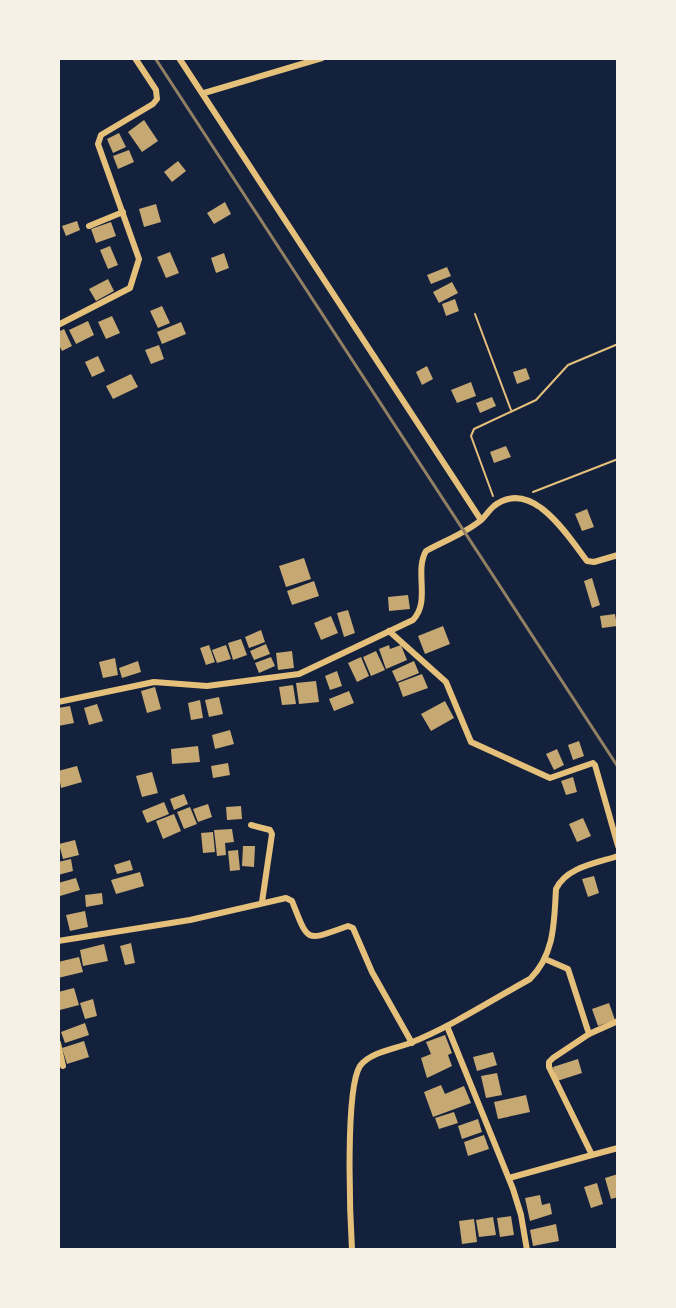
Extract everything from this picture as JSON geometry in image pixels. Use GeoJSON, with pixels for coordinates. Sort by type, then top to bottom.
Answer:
{"type":"FeatureCollection","features":[{"type":"Feature","properties":{"kind":"street"},"geometry":{"type":"LineString","coordinates":[[58,325],[130,288],[134,280],[139,259],[98,144],[101,135],[157,99],[156,90],[135,58]]}},
{"type":"Feature","properties":{"kind":"street"},"geometry":{"type":"LineString","coordinates":[[179,58],[481,520]]}},
{"type":"Feature","properties":{"kind":"street"},"geometry":{"type":"LineString","coordinates":[[204,93],[322,58]]}},
{"type":"Feature","properties":{"kind":"street"},"geometry":{"type":"LineString","coordinates":[[89,226],[123,212]]}},
{"type":"Feature","properties":{"kind":"street"},"geometry":{"type":"LineString","coordinates":[[58,702],[154,682],[207,686],[299,674],[418,615],[426,551],[481,520],[495,505],[517,499],[537,505],[552,516],[587,561],[618,555]]}},
{"type":"Feature","properties":{"kind":"street"},"geometry":{"type":"LineString","coordinates":[[389,631],[446,682],[471,742],[550,778],[593,763],[618,846]]}},
{"type":"Feature","properties":{"kind":"street"},"geometry":{"type":"LineString","coordinates":[[251,825],[270,830],[272,834],[262,902]]}},
{"type":"Feature","properties":{"kind":"street"},"geometry":{"type":"LineString","coordinates":[[352,1250],[351,1095],[364,1062],[447,1026],[530,979],[545,959],[552,940],[559,881],[568,873],[618,856]]}},
{"type":"Feature","properties":{"kind":"street"},"geometry":{"type":"LineString","coordinates":[[58,941],[190,920],[286,898],[292,901],[309,937],[348,926],[353,928],[372,972],[412,1043]]}},
{"type":"Feature","properties":{"kind":"street"},"geometry":{"type":"LineString","coordinates":[[545,959],[568,969],[589,1034]]}},
{"type":"Feature","properties":{"kind":"street"},"geometry":{"type":"LineString","coordinates":[[592,1155],[549,1062],[589,1034],[618,1021]]}},
{"type":"Feature","properties":{"kind":"street"},"geometry":{"type":"LineString","coordinates":[[447,1026],[509,1178],[521,1215],[527,1250]]}},
{"type":"Feature","properties":{"kind":"street"},"geometry":{"type":"LineString","coordinates":[[58,1043],[63,1066]]}},
{"type":"Feature","properties":{"kind":"street"},"geometry":{"type":"LineString","coordinates":[[509,1178],[618,1148]]}},
{"type":"Feature","properties":{"kind":"path"},"geometry":{"type":"LineString","coordinates":[[475,314],[512,411]]}},
{"type":"Feature","properties":{"kind":"path"},"geometry":{"type":"LineString","coordinates":[[495,505],[472,432],[542,396],[568,365],[618,344]]}},
{"type":"Feature","properties":{"kind":"path"},"geometry":{"type":"LineString","coordinates":[[517,499],[618,459]]}},
{"type":"Feature","properties":{"kind":"building"},"geometry":{"type":"Polygon","coordinates":[[[144,120],[158,141],[142,152],[128,132],[144,120]]]}},
{"type":"Feature","properties":{"kind":"building"},"geometry":{"type":"Polygon","coordinates":[[[119,133],[126,147],[113,153],[107,139],[119,133]]]}},
{"type":"Feature","properties":{"kind":"building"},"geometry":{"type":"Polygon","coordinates":[[[129,150],[134,162],[118,169],[113,156],[129,150]]]}},
{"type":"Feature","properties":{"kind":"building"},"geometry":{"type":"Polygon","coordinates":[[[178,161],[186,171],[172,182],[164,172],[178,161]]]}},
{"type":"Feature","properties":{"kind":"building"},"geometry":{"type":"Polygon","coordinates":[[[225,202],[231,214],[214,224],[207,213],[225,202]]]}},
{"type":"Feature","properties":{"kind":"building"},"geometry":{"type":"Polygon","coordinates":[[[156,204],[161,222],[144,227],[139,209],[156,204]]]}},
{"type":"Feature","properties":{"kind":"building"},"geometry":{"type":"Polygon","coordinates":[[[77,221],[80,230],[66,236],[62,226],[77,221]]]}},
{"type":"Feature","properties":{"kind":"building"},"geometry":{"type":"Polygon","coordinates":[[[111,222],[116,236],[96,243],[91,229],[111,222]]]}},
{"type":"Feature","properties":{"kind":"building"},"geometry":{"type":"Polygon","coordinates":[[[110,246],[118,265],[108,269],[100,250],[110,246]]]}},
{"type":"Feature","properties":{"kind":"building"},"geometry":{"type":"Polygon","coordinates":[[[170,252],[179,273],[166,278],[157,257],[170,252]]]}},
{"type":"Feature","properties":{"kind":"building"},"geometry":{"type":"Polygon","coordinates":[[[224,253],[229,268],[216,273],[211,258],[224,253]]]}},
{"type":"Feature","properties":{"kind":"building"},"geometry":{"type":"Polygon","coordinates":[[[447,267],[451,276],[431,284],[427,275],[447,267]]]}},
{"type":"Feature","properties":{"kind":"building"},"geometry":{"type":"Polygon","coordinates":[[[108,279],[114,291],[96,301],[89,289],[108,279]]]}},
{"type":"Feature","properties":{"kind":"building"},"geometry":{"type":"Polygon","coordinates":[[[452,282],[458,293],[439,303],[433,292],[452,282]]]}},
{"type":"Feature","properties":{"kind":"building"},"geometry":{"type":"Polygon","coordinates":[[[455,299],[459,311],[446,316],[442,304],[455,299]]]}},
{"type":"Feature","properties":{"kind":"building"},"geometry":{"type":"Polygon","coordinates":[[[162,306],[170,323],[158,328],[150,311],[162,306]]]}},
{"type":"Feature","properties":{"kind":"building"},"geometry":{"type":"Polygon","coordinates":[[[112,316],[120,333],[106,339],[98,322],[112,316]]]}},
{"type":"Feature","properties":{"kind":"building"},"geometry":{"type":"Polygon","coordinates":[[[88,321],[94,335],[76,344],[69,330],[88,321]]]}},
{"type":"Feature","properties":{"kind":"building"},"geometry":{"type":"Polygon","coordinates":[[[181,322],[186,334],[162,344],[157,332],[181,322]]]}},
{"type":"Feature","properties":{"kind":"building"},"geometry":{"type":"Polygon","coordinates":[[[64,329],[72,346],[62,351],[58,332],[64,329]]]}},
{"type":"Feature","properties":{"kind":"building"},"geometry":{"type":"Polygon","coordinates":[[[159,345],[164,359],[151,364],[145,350],[159,345]]]}},
{"type":"Feature","properties":{"kind":"building"},"geometry":{"type":"Polygon","coordinates":[[[98,356],[105,371],[92,377],[85,362],[98,356]]]}},
{"type":"Feature","properties":{"kind":"building"},"geometry":{"type":"Polygon","coordinates":[[[427,366],[433,379],[422,385],[416,372],[427,366]]]}},
{"type":"Feature","properties":{"kind":"building"},"geometry":{"type":"Polygon","coordinates":[[[526,368],[530,379],[517,384],[513,372],[526,368]]]}},
{"type":"Feature","properties":{"kind":"building"},"geometry":{"type":"Polygon","coordinates":[[[131,374],[138,387],[113,399],[106,386],[131,374]]]}},
{"type":"Feature","properties":{"kind":"building"},"geometry":{"type":"Polygon","coordinates":[[[471,382],[476,396],[457,403],[451,390],[471,382]]]}},
{"type":"Feature","properties":{"kind":"building"},"geometry":{"type":"Polygon","coordinates":[[[492,397],[496,406],[480,413],[476,403],[492,397]]]}},
{"type":"Feature","properties":{"kind":"building"},"geometry":{"type":"Polygon","coordinates":[[[506,446],[511,457],[494,463],[490,452],[506,446]]]}},
{"type":"Feature","properties":{"kind":"building"},"geometry":{"type":"Polygon","coordinates":[[[587,509],[594,527],[582,531],[575,514],[587,509]]]}},
{"type":"Feature","properties":{"kind":"building"},"geometry":{"type":"Polygon","coordinates":[[[304,558],[311,579],[286,587],[279,566],[304,558]]]}},
{"type":"Feature","properties":{"kind":"building"},"geometry":{"type":"Polygon","coordinates":[[[592,578],[600,605],[592,608],[584,581],[592,578]]]}},
{"type":"Feature","properties":{"kind":"building"},"geometry":{"type":"Polygon","coordinates":[[[314,581],[319,596],[292,605],[287,591],[314,581]]]}},
{"type":"Feature","properties":{"kind":"building"},"geometry":{"type":"Polygon","coordinates":[[[408,595],[410,609],[389,611],[388,597],[408,595]]]}},
{"type":"Feature","properties":{"kind":"building"},"geometry":{"type":"Polygon","coordinates":[[[348,610],[355,633],[344,637],[337,613],[348,610]]]}},
{"type":"Feature","properties":{"kind":"building"},"geometry":{"type":"Polygon","coordinates":[[[615,614],[617,626],[602,628],[600,616],[615,614]]]}},
{"type":"Feature","properties":{"kind":"building"},"geometry":{"type":"Polygon","coordinates":[[[331,616],[338,633],[321,640],[314,623],[331,616]]]}},
{"type":"Feature","properties":{"kind":"building"},"geometry":{"type":"Polygon","coordinates":[[[443,626],[450,644],[425,654],[418,636],[443,626]]]}},
{"type":"Feature","properties":{"kind":"building"},"geometry":{"type":"Polygon","coordinates":[[[261,630],[265,642],[249,648],[245,637],[261,630]]]}},
{"type":"Feature","properties":{"kind":"building"},"geometry":{"type":"Polygon","coordinates":[[[241,639],[247,655],[233,660],[228,643],[241,639]]]}},
{"type":"Feature","properties":{"kind":"building"},"geometry":{"type":"Polygon","coordinates":[[[266,644],[270,654],[254,660],[250,651],[266,644]]]}},
{"type":"Feature","properties":{"kind":"building"},"geometry":{"type":"Polygon","coordinates":[[[209,645],[215,662],[206,665],[200,648],[209,645]]]}},
{"type":"Feature","properties":{"kind":"building"},"geometry":{"type":"Polygon","coordinates":[[[226,645],[231,659],[217,663],[212,650],[226,645]]]}},
{"type":"Feature","properties":{"kind":"building"},"geometry":{"type":"Polygon","coordinates":[[[389,645],[390,649],[401,645],[407,660],[386,669],[379,649],[389,645]]]}},
{"type":"Feature","properties":{"kind":"building"},"geometry":{"type":"Polygon","coordinates":[[[292,651],[294,668],[278,670],[276,653],[292,651]]]}},
{"type":"Feature","properties":{"kind":"building"},"geometry":{"type":"Polygon","coordinates":[[[376,651],[385,670],[371,676],[363,657],[376,651]]]}},
{"type":"Feature","properties":{"kind":"building"},"geometry":{"type":"Polygon","coordinates":[[[271,657],[275,666],[259,673],[255,663],[271,657]]]}},
{"type":"Feature","properties":{"kind":"building"},"geometry":{"type":"Polygon","coordinates":[[[361,657],[369,676],[357,682],[348,663],[361,657]]]}},
{"type":"Feature","properties":{"kind":"building"},"geometry":{"type":"Polygon","coordinates":[[[115,658],[118,675],[103,678],[99,662],[115,658]]]}},
{"type":"Feature","properties":{"kind":"building"},"geometry":{"type":"Polygon","coordinates":[[[138,661],[141,672],[122,678],[119,668],[138,661]]]}},
{"type":"Feature","properties":{"kind":"building"},"geometry":{"type":"Polygon","coordinates":[[[414,661],[419,673],[397,682],[392,671],[414,661]]]}},
{"type":"Feature","properties":{"kind":"building"},"geometry":{"type":"Polygon","coordinates":[[[337,671],[342,686],[330,690],[325,676],[337,671]]]}},
{"type":"Feature","properties":{"kind":"building"},"geometry":{"type":"Polygon","coordinates":[[[422,674],[428,688],[403,697],[398,683],[422,674]]]}},
{"type":"Feature","properties":{"kind":"building"},"geometry":{"type":"Polygon","coordinates":[[[316,681],[319,702],[299,704],[296,683],[316,681]]]}},
{"type":"Feature","properties":{"kind":"building"},"geometry":{"type":"Polygon","coordinates":[[[293,685],[296,704],[282,705],[279,687],[293,685]]]}},
{"type":"Feature","properties":{"kind":"building"},"geometry":{"type":"Polygon","coordinates":[[[155,687],[161,709],[147,713],[141,691],[155,687]]]}},
{"type":"Feature","properties":{"kind":"building"},"geometry":{"type":"Polygon","coordinates":[[[349,691],[354,703],[334,711],[329,699],[349,691]]]}},
{"type":"Feature","properties":{"kind":"building"},"geometry":{"type":"Polygon","coordinates":[[[219,697],[223,714],[209,717],[205,700],[219,697]]]}},
{"type":"Feature","properties":{"kind":"building"},"geometry":{"type":"Polygon","coordinates":[[[200,700],[203,718],[191,720],[188,703],[200,700]]]}},
{"type":"Feature","properties":{"kind":"building"},"geometry":{"type":"Polygon","coordinates":[[[445,701],[454,718],[431,731],[421,714],[445,701]]]}},
{"type":"Feature","properties":{"kind":"building"},"geometry":{"type":"Polygon","coordinates":[[[97,704],[103,721],[89,725],[84,708],[97,704]]]}},
{"type":"Feature","properties":{"kind":"building"},"geometry":{"type":"Polygon","coordinates":[[[70,706],[74,723],[58,726],[58,708],[70,706]]]}},
{"type":"Feature","properties":{"kind":"building"},"geometry":{"type":"Polygon","coordinates":[[[230,730],[234,744],[215,749],[212,735],[230,730]]]}},
{"type":"Feature","properties":{"kind":"building"},"geometry":{"type":"Polygon","coordinates":[[[579,741],[584,756],[573,760],[568,745],[579,741]]]}},
{"type":"Feature","properties":{"kind":"building"},"geometry":{"type":"Polygon","coordinates":[[[198,746],[200,762],[172,764],[171,749],[198,746]]]}},
{"type":"Feature","properties":{"kind":"building"},"geometry":{"type":"Polygon","coordinates":[[[557,749],[564,765],[554,770],[546,754],[557,749]]]}},
{"type":"Feature","properties":{"kind":"building"},"geometry":{"type":"Polygon","coordinates":[[[228,763],[230,775],[213,778],[211,766],[228,763]]]}},
{"type":"Feature","properties":{"kind":"building"},"geometry":{"type":"Polygon","coordinates":[[[77,766],[82,782],[61,788],[58,771],[77,766]]]}},
{"type":"Feature","properties":{"kind":"building"},"geometry":{"type":"Polygon","coordinates":[[[152,772],[158,793],[142,797],[136,776],[152,772]]]}},
{"type":"Feature","properties":{"kind":"building"},"geometry":{"type":"Polygon","coordinates":[[[573,777],[577,792],[566,795],[561,781],[573,777]]]}},
{"type":"Feature","properties":{"kind":"building"},"geometry":{"type":"Polygon","coordinates":[[[184,794],[188,804],[174,810],[170,799],[184,794]]]}},
{"type":"Feature","properties":{"kind":"building"},"geometry":{"type":"Polygon","coordinates":[[[164,802],[169,814],[147,823],[142,811],[164,802]]]}},
{"type":"Feature","properties":{"kind":"building"},"geometry":{"type":"Polygon","coordinates":[[[208,804],[212,817],[198,822],[193,809],[208,804]]]}},
{"type":"Feature","properties":{"kind":"building"},"geometry":{"type":"Polygon","coordinates":[[[241,806],[242,819],[227,820],[226,807],[241,806]]]}},
{"type":"Feature","properties":{"kind":"building"},"geometry":{"type":"Polygon","coordinates":[[[190,807],[197,824],[184,829],[177,812],[190,807]]]}},
{"type":"Feature","properties":{"kind":"building"},"geometry":{"type":"Polygon","coordinates":[[[174,814],[181,831],[163,839],[156,821],[174,814]]]}},
{"type":"Feature","properties":{"kind":"building"},"geometry":{"type":"Polygon","coordinates":[[[583,818],[591,836],[577,842],[569,824],[583,818]]]}},
{"type":"Feature","properties":{"kind":"building"},"geometry":{"type":"Polygon","coordinates":[[[232,829],[234,842],[225,843],[226,855],[217,856],[214,830],[232,829]]]}},
{"type":"Feature","properties":{"kind":"building"},"geometry":{"type":"Polygon","coordinates":[[[213,832],[215,852],[203,853],[201,833],[213,832]]]}},
{"type":"Feature","properties":{"kind":"building"},"geometry":{"type":"Polygon","coordinates":[[[75,840],[79,855],[63,859],[59,844],[75,840]]]}},
{"type":"Feature","properties":{"kind":"building"},"geometry":{"type":"Polygon","coordinates":[[[243,846],[255,846],[254,867],[242,866],[243,846]]]}},
{"type":"Feature","properties":{"kind":"building"},"geometry":{"type":"Polygon","coordinates":[[[238,850],[240,870],[230,871],[228,851],[238,850]]]}},
{"type":"Feature","properties":{"kind":"building"},"geometry":{"type":"Polygon","coordinates":[[[71,859],[73,871],[58,875],[58,862],[71,859]]]}},
{"type":"Feature","properties":{"kind":"building"},"geometry":{"type":"Polygon","coordinates":[[[130,860],[133,870],[117,874],[114,865],[130,860]]]}},
{"type":"Feature","properties":{"kind":"building"},"geometry":{"type":"Polygon","coordinates":[[[140,872],[144,886],[116,894],[111,880],[140,872]]]}},
{"type":"Feature","properties":{"kind":"building"},"geometry":{"type":"Polygon","coordinates":[[[594,876],[599,893],[588,897],[582,879],[594,876]]]}},
{"type":"Feature","properties":{"kind":"building"},"geometry":{"type":"Polygon","coordinates":[[[76,878],[80,890],[60,896],[58,883],[76,878]]]}},
{"type":"Feature","properties":{"kind":"building"},"geometry":{"type":"Polygon","coordinates":[[[102,893],[103,904],[86,907],[85,895],[102,893]]]}},
{"type":"Feature","properties":{"kind":"building"},"geometry":{"type":"Polygon","coordinates":[[[85,911],[88,927],[70,931],[66,915],[85,911]]]}},
{"type":"Feature","properties":{"kind":"building"},"geometry":{"type":"Polygon","coordinates":[[[131,943],[135,963],[125,965],[120,946],[131,943]]]}},
{"type":"Feature","properties":{"kind":"building"},"geometry":{"type":"Polygon","coordinates":[[[104,944],[108,961],[83,966],[80,950],[104,944]]]}},
{"type":"Feature","properties":{"kind":"building"},"geometry":{"type":"Polygon","coordinates":[[[79,957],[83,972],[58,978],[58,962],[79,957]]]}},
{"type":"Feature","properties":{"kind":"building"},"geometry":{"type":"Polygon","coordinates":[[[74,988],[79,1005],[60,1010],[58,992],[74,988]]]}},
{"type":"Feature","properties":{"kind":"building"},"geometry":{"type":"Polygon","coordinates":[[[93,999],[97,1016],[85,1019],[80,1003],[93,999]]]}},
{"type":"Feature","properties":{"kind":"building"},"geometry":{"type":"Polygon","coordinates":[[[609,1003],[615,1020],[598,1026],[592,1009],[609,1003]]]}},
{"type":"Feature","properties":{"kind":"building"},"geometry":{"type":"Polygon","coordinates":[[[85,1023],[89,1035],[65,1043],[61,1032],[85,1023]]]}},
{"type":"Feature","properties":{"kind":"building"},"geometry":{"type":"Polygon","coordinates":[[[445,1035],[452,1053],[448,1055],[452,1066],[427,1078],[421,1058],[431,1054],[426,1042],[445,1035]]]}},
{"type":"Feature","properties":{"kind":"building"},"geometry":{"type":"Polygon","coordinates":[[[84,1041],[89,1057],[67,1064],[62,1048],[84,1041]]]}},
{"type":"Feature","properties":{"kind":"building"},"geometry":{"type":"Polygon","coordinates":[[[493,1052],[497,1065],[477,1071],[473,1057],[493,1052]]]}},
{"type":"Feature","properties":{"kind":"building"},"geometry":{"type":"Polygon","coordinates":[[[578,1059],[582,1073],[557,1081],[553,1067],[578,1059]]]}},
{"type":"Feature","properties":{"kind":"building"},"geometry":{"type":"Polygon","coordinates":[[[497,1073],[502,1095],[486,1098],[481,1076],[497,1073]]]}},
{"type":"Feature","properties":{"kind":"building"},"geometry":{"type":"Polygon","coordinates":[[[441,1085],[445,1094],[464,1086],[471,1103],[433,1117],[424,1092],[441,1085]]]}},
{"type":"Feature","properties":{"kind":"building"},"geometry":{"type":"Polygon","coordinates":[[[526,1095],[530,1112],[498,1119],[494,1102],[526,1095]]]}},
{"type":"Feature","properties":{"kind":"building"},"geometry":{"type":"Polygon","coordinates":[[[454,1112],[458,1123],[439,1129],[435,1118],[454,1112]]]}},
{"type":"Feature","properties":{"kind":"building"},"geometry":{"type":"Polygon","coordinates":[[[478,1119],[482,1132],[462,1139],[458,1126],[478,1119]]]}},
{"type":"Feature","properties":{"kind":"building"},"geometry":{"type":"Polygon","coordinates":[[[484,1135],[489,1149],[468,1156],[464,1142],[484,1135]]]}},
{"type":"Feature","properties":{"kind":"building"},"geometry":{"type":"Polygon","coordinates":[[[618,1174],[618,1197],[611,1199],[605,1178],[618,1174]]]}},
{"type":"Feature","properties":{"kind":"building"},"geometry":{"type":"Polygon","coordinates":[[[597,1183],[603,1204],[591,1208],[584,1187],[597,1183]]]}},
{"type":"Feature","properties":{"kind":"building"},"geometry":{"type":"Polygon","coordinates":[[[540,1195],[542,1205],[550,1203],[552,1214],[530,1221],[525,1198],[540,1195]]]}},
{"type":"Feature","properties":{"kind":"building"},"geometry":{"type":"Polygon","coordinates":[[[511,1216],[514,1235],[500,1237],[497,1218],[511,1216]]]}},
{"type":"Feature","properties":{"kind":"building"},"geometry":{"type":"Polygon","coordinates":[[[493,1217],[496,1235],[479,1237],[476,1220],[493,1217]]]}},
{"type":"Feature","properties":{"kind":"building"},"geometry":{"type":"Polygon","coordinates":[[[474,1219],[477,1242],[462,1244],[459,1221],[474,1219]]]}},
{"type":"Feature","properties":{"kind":"building"},"geometry":{"type":"Polygon","coordinates":[[[556,1224],[559,1241],[533,1246],[530,1230],[556,1224]]]}},
{"type":"Feature","properties":{"kind":"railway"},"geometry":{"type":"LineString","coordinates":[[155,58],[618,767]]}}]}
